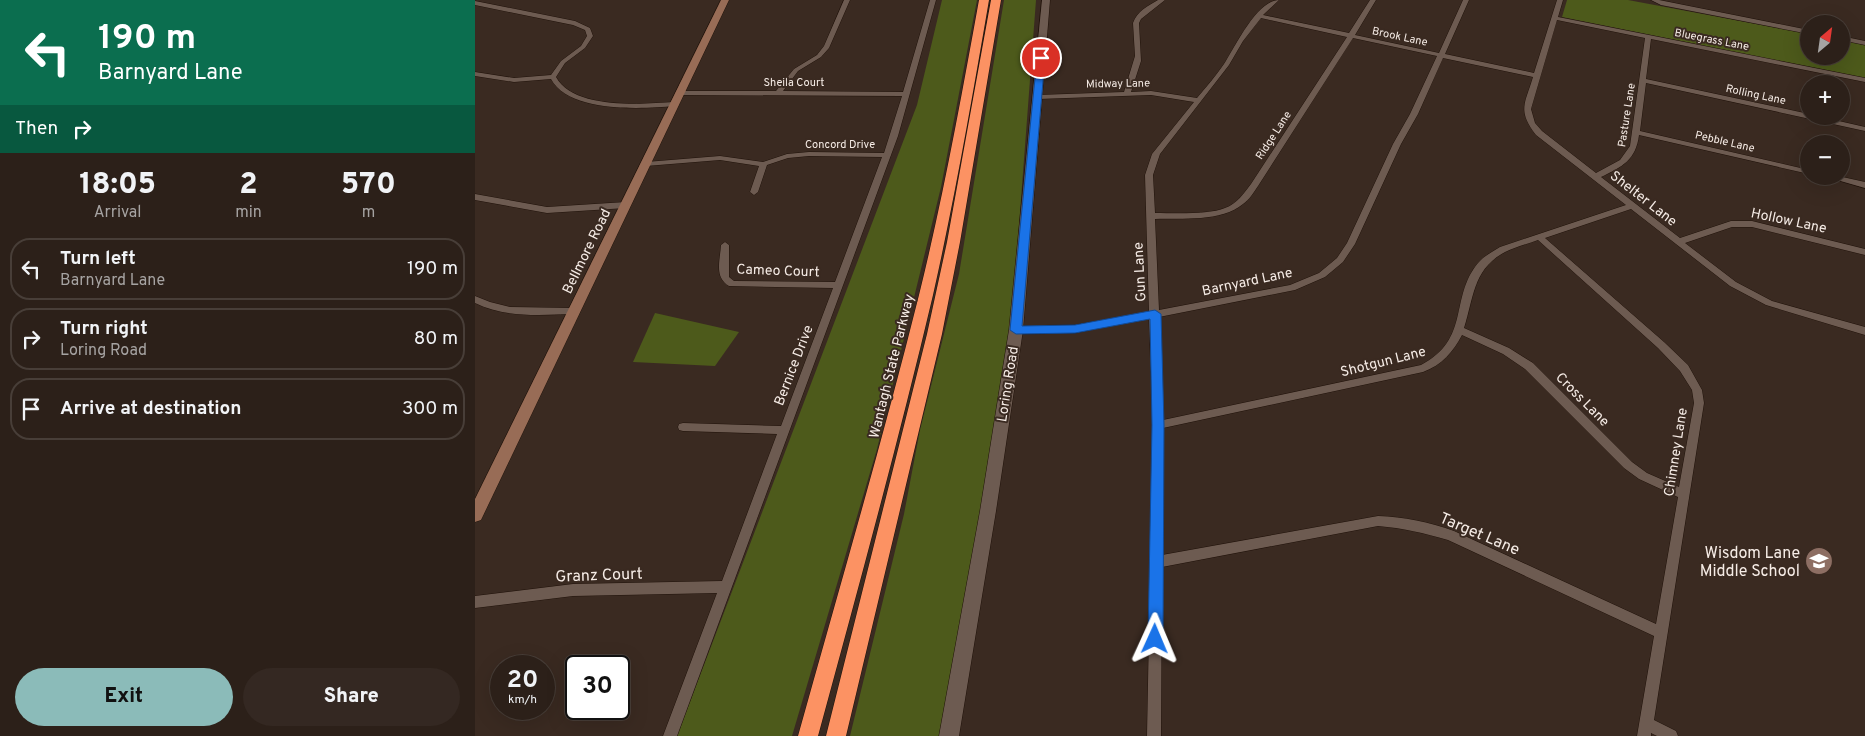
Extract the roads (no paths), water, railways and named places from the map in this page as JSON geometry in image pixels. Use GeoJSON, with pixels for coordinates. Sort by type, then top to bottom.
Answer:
{"type":"FeatureCollection","features":[{"type":"Feature","properties":{"kind":"highway","name":"Wantagh State Parkway"},"geometry":{"type":"LineString","coordinates":[[808,736],[855,566],[926,294],[961,128],[984,0]]}},
{"type":"Feature","properties":{"kind":"highway"},"geometry":{"type":"LineString","coordinates":[[836,736],[912,432],[947,276],[971,155],[996,0]]}},
{"type":"Feature","properties":{"kind":"main road","name":"Bellmore Road"},"geometry":{"type":"LineString","coordinates":[[475,515],[725,0]]}},
{"type":"Feature","properties":{"kind":"street"},"geometry":{"type":"LineString","coordinates":[[778,93],[796,70],[819,56],[827,47],[847,0]]}},
{"type":"Feature","properties":{"kind":"street","name":"Bernice Drive"},"geometry":{"type":"LineString","coordinates":[[670,736],[887,155],[907,94],[933,0]]}},
{"type":"Feature","properties":{"kind":"street","name":"Loring Road"},"geometry":{"type":"LineString","coordinates":[[949,736],[988,511],[1016,330],[1046,0]]}},
{"type":"Feature","properties":{"kind":"street"},"geometry":{"type":"LineString","coordinates":[[1127,93],[1138,57],[1135,24],[1144,10],[1162,0]]}},
{"type":"Feature","properties":{"kind":"street","name":"Gun Lane"},"geometry":{"type":"LineString","coordinates":[[1154,736],[1158,425],[1149,175],[1151,163],[1162,145],[1227,64],[1240,40],[1259,16],[1276,0]]}},
{"type":"Feature","properties":{"kind":"street","name":"Ridge Lane"},"geometry":{"type":"LineString","coordinates":[[1151,216],[1214,214],[1229,210],[1241,202],[1254,186],[1373,0]]}},
{"type":"Feature","properties":{"kind":"street","name":"Barnyard Lane"},"geometry":{"type":"LineString","coordinates":[[1016,330],[1075,329],[1292,288],[1322,275],[1339,260],[1351,244],[1466,0]]}},
{"type":"Feature","properties":{"kind":"street","name":"Shelter Lane"},"geometry":{"type":"LineString","coordinates":[[1560,0],[1527,110],[1531,123],[1544,138],[1733,284],[1755,297],[1794,312],[1865,331]]}},
{"type":"Feature","properties":{"kind":"street"},"geometry":{"type":"LineString","coordinates":[[1654,0],[1661,3],[1800,30]]}},
{"type":"Feature","properties":{"kind":"street"},"geometry":{"type":"LineString","coordinates":[[475,3],[575,23],[589,28],[590,36],[587,42],[563,62],[553,77],[514,80],[475,74]]}},
{"type":"Feature","properties":{"kind":"street","name":"Brook Lane"},"geometry":{"type":"LineString","coordinates":[[1259,16],[1537,76]]}},
{"type":"Feature","properties":{"kind":"street","name":"Bluegrass Lane"},"geometry":{"type":"LineString","coordinates":[[1555,18],[1865,80]]}},
{"type":"Feature","properties":{"kind":"street","name":"Pasture Lane"},"geometry":{"type":"LineString","coordinates":[[1595,177],[1625,162],[1630,157],[1634,146],[1648,36]]}},
{"type":"Feature","properties":{"kind":"street"},"geometry":{"type":"LineString","coordinates":[[1850,40],[1865,42]]}},
{"type":"Feature","properties":{"kind":"street","name":"Sheila Court"},"geometry":{"type":"LineString","coordinates":[[553,77],[559,89],[577,96],[623,106],[677,98],[778,93],[907,94]]}},
{"type":"Feature","properties":{"kind":"street","name":"Rolling Lane"},"geometry":{"type":"LineString","coordinates":[[1643,80],[1865,129]]}},
{"type":"Feature","properties":{"kind":"street","name":"Midway Lane"},"geometry":{"type":"LineString","coordinates":[[1038,97],[1127,93],[1165,94],[1197,100]]}},
{"type":"Feature","properties":{"kind":"street","name":"Pebble Lane"},"geometry":{"type":"LineString","coordinates":[[1636,132],[1800,170]]}},
{"type":"Feature","properties":{"kind":"street","name":"Concord Drive"},"geometry":{"type":"LineString","coordinates":[[646,164],[720,158],[764,164],[787,156],[809,154],[887,155]]}},
{"type":"Feature","properties":{"kind":"street"},"geometry":{"type":"LineString","coordinates":[[754,192],[764,164]]}},
{"type":"Feature","properties":{"kind":"street"},"geometry":{"type":"LineString","coordinates":[[1850,181],[1865,185]]}},
{"type":"Feature","properties":{"kind":"street"},"geometry":{"type":"LineString","coordinates":[[475,197],[547,210],[626,205]]}},
{"type":"Feature","properties":{"kind":"street","name":"Shotgun Lane"},"geometry":{"type":"LineString","coordinates":[[1158,425],[1423,368],[1437,362],[1455,341],[1477,270],[1484,262],[1503,249],[1631,206]]}},
{"type":"Feature","properties":{"kind":"street","name":"Hollow Lane"},"geometry":{"type":"LineString","coordinates":[[1678,242],[1731,224],[1752,224],[1865,252]]}},
{"type":"Feature","properties":{"kind":"street","name":"Chimney Lane"},"geometry":{"type":"LineString","coordinates":[[1539,237],[1661,345],[1690,376],[1697,390],[1699,402],[1645,730]]}},
{"type":"Feature","properties":{"kind":"street","name":"Cameo Court"},"geometry":{"type":"LineString","coordinates":[[725,244],[726,259],[723,275],[725,280],[732,284],[837,286]]}},
{"type":"Feature","properties":{"kind":"street"},"geometry":{"type":"LineString","coordinates":[[475,299],[494,308],[519,312],[573,311]]}},
{"type":"Feature","properties":{"kind":"street","name":"Cross Lane"},"geometry":{"type":"LineString","coordinates":[[1458,329],[1506,351],[1529,366],[1628,465],[1643,476],[1683,495]]}},
{"type":"Feature","properties":{"kind":"street"},"geometry":{"type":"LineString","coordinates":[[683,428],[783,430]]}},
{"type":"Feature","properties":{"kind":"street","name":"Target Lane"},"geometry":{"type":"LineString","coordinates":[[1157,562],[1377,521],[1398,522],[1450,535],[1661,633]]}},
{"type":"Feature","properties":{"kind":"street","name":"Granz Court"},"geometry":{"type":"LineString","coordinates":[[475,602],[573,590],[725,587]]}},
{"type":"Feature","properties":{"kind":"street"},"geometry":{"type":"LineString","coordinates":[[1645,730],[1671,736]]}},
{"type":"Feature","properties":{"kind":"place","name":"Wisdom Lane Middle School"},"geometry":{"type":"Point","coordinates":[1819,561]}}]}
